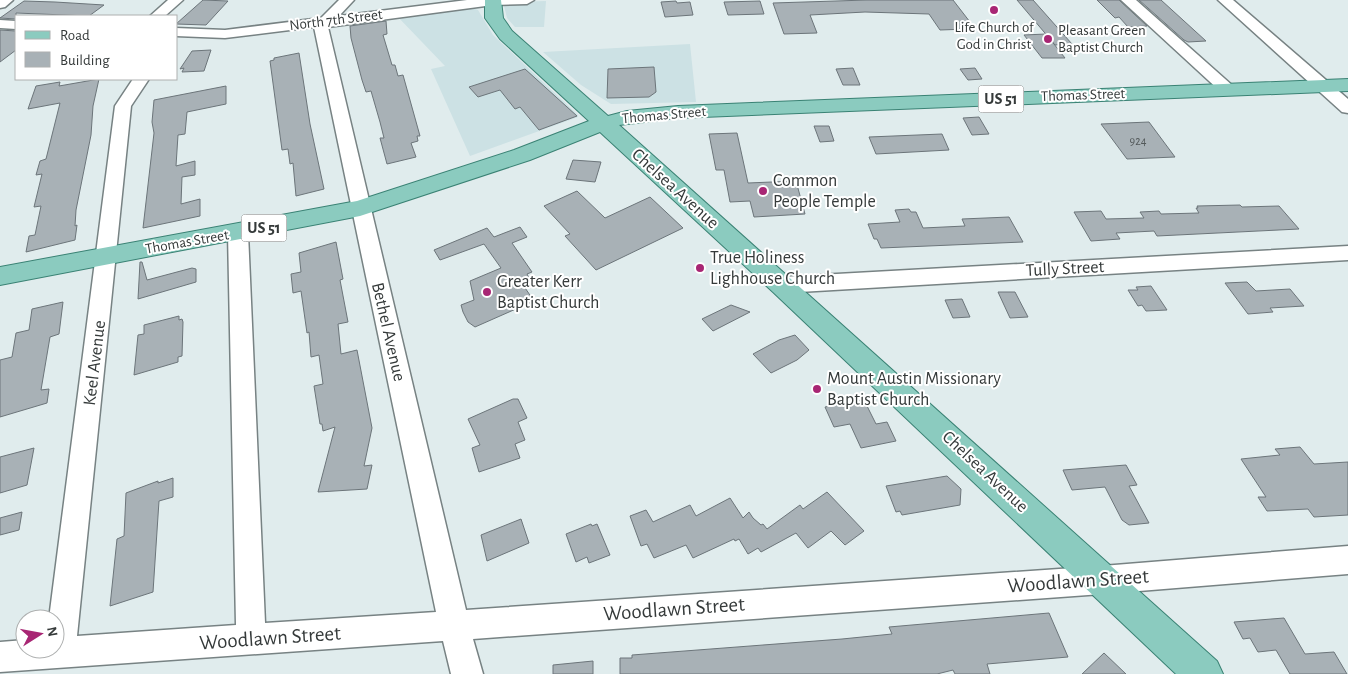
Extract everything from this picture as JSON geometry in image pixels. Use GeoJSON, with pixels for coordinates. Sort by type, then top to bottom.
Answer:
{"type":"FeatureCollection","features":[{"type":"Feature","properties":{"kind":"main road","name":"Chelsea Avenue"},"geometry":{"type":"LineString","coordinates":[[493,1],[494,18],[506,35],[782,285],[1204,674]]}},
{"type":"Feature","properties":{"kind":"main road","name":"Thomas Street"},"geometry":{"type":"LineString","coordinates":[[0,276],[238,233],[360,208],[522,155],[603,123],[627,117],[678,112],[1348,85]]}},
{"type":"Feature","properties":{"kind":"street"},"geometry":{"type":"LineString","coordinates":[[0,4],[6,0]]}},
{"type":"Feature","properties":{"kind":"street"},"geometry":{"type":"LineString","coordinates":[[158,15],[176,0]]}},
{"type":"Feature","properties":{"kind":"street"},"geometry":{"type":"LineString","coordinates":[[325,21],[347,0]]}},
{"type":"Feature","properties":{"kind":"street","name":"North 7th Street"},"geometry":{"type":"LineString","coordinates":[[178,32],[225,34],[493,1],[526,0]]}},
{"type":"Feature","properties":{"kind":"street"},"geometry":{"type":"LineString","coordinates":[[1128,0],[1227,89]]}},
{"type":"Feature","properties":{"kind":"street"},"geometry":{"type":"LineString","coordinates":[[1225,0],[1348,108]]}},
{"type":"Feature","properties":{"kind":"street","name":"Bethel Avenue"},"geometry":{"type":"LineString","coordinates":[[325,21],[321,26],[360,208],[467,674]]}},
{"type":"Feature","properties":{"kind":"street"},"geometry":{"type":"LineString","coordinates":[[0,24],[15,25]]}},
{"type":"Feature","properties":{"kind":"street","name":"Keel Avenue"},"geometry":{"type":"LineString","coordinates":[[65,611],[123,106],[140,80]]}},
{"type":"Feature","properties":{"kind":"street"},"geometry":{"type":"LineString","coordinates":[[238,233],[251,640]]}},
{"type":"Feature","properties":{"kind":"street","name":"Tully Street"},"geometry":{"type":"LineString","coordinates":[[782,285],[1348,253]]}},
{"type":"Feature","properties":{"kind":"street","name":"Woodlawn Street"},"geometry":{"type":"LineString","coordinates":[[65,653],[1102,580],[1348,560]]}},
{"type":"Feature","properties":{"kind":"street","name":"Woodlawn Street"},"geometry":{"type":"LineString","coordinates":[[0,656],[15,655]]}},
{"type":"Feature","properties":{"kind":"shaded area"},"geometry":{"type":"Polygon","coordinates":[[[546,1],[544,27],[515,27],[507,18],[504,6],[508,2],[546,1]]]}},
{"type":"Feature","properties":{"kind":"shaded area"},"geometry":{"type":"Polygon","coordinates":[[[469,7],[478,10],[493,35],[578,117],[470,156],[431,69],[445,66],[396,15],[469,7]]]}},
{"type":"Feature","properties":{"kind":"shaded area"},"geometry":{"type":"Polygon","coordinates":[[[690,44],[696,102],[611,104],[581,85],[543,52],[690,44]]]}},
{"type":"Feature","properties":{"kind":"building"},"geometry":{"type":"Polygon","coordinates":[[[203,0],[228,1],[206,25],[178,24],[203,0]]]}},
{"type":"Feature","properties":{"kind":"building"},"geometry":{"type":"Polygon","coordinates":[[[953,0],[970,22],[964,23],[968,29],[940,30],[929,14],[865,12],[810,15],[817,33],[784,34],[773,3],[953,0]]]}},
{"type":"Feature","properties":{"kind":"building"},"geometry":{"type":"Polygon","coordinates":[[[1017,0],[1033,0],[1072,44],[1055,45],[1017,0]]]}},
{"type":"Feature","properties":{"kind":"building"},"geometry":{"type":"Polygon","coordinates":[[[1097,0],[1119,0],[1147,26],[1128,27],[1119,17],[1115,18],[1097,0]]]}},
{"type":"Feature","properties":{"kind":"building"},"geometry":{"type":"Polygon","coordinates":[[[1139,0],[1161,0],[1206,41],[1188,42],[1184,40],[1139,0]]]}},
{"type":"Feature","properties":{"kind":"building"},"geometry":{"type":"Polygon","coordinates":[[[24,1],[104,5],[90,15],[16,13],[15,19],[0,18],[24,1]]]}},
{"type":"Feature","properties":{"kind":"building"},"geometry":{"type":"Polygon","coordinates":[[[676,1],[677,3],[690,2],[693,15],[665,17],[661,2],[676,1]]]}},
{"type":"Feature","properties":{"kind":"building"},"geometry":{"type":"Polygon","coordinates":[[[760,1],[764,14],[728,15],[724,2],[760,1]]]}},
{"type":"Feature","properties":{"kind":"building"},"geometry":{"type":"Polygon","coordinates":[[[386,21],[387,34],[383,35],[392,65],[395,65],[398,76],[403,75],[420,136],[417,136],[418,141],[411,143],[416,157],[387,164],[380,138],[384,138],[380,122],[371,91],[366,92],[362,80],[351,38],[350,26],[386,21]]]}},
{"type":"Feature","properties":{"kind":"building"},"geometry":{"type":"Polygon","coordinates":[[[0,30],[15,31],[15,51],[0,62],[0,30]]]}},
{"type":"Feature","properties":{"kind":"building"},"geometry":{"type":"Polygon","coordinates":[[[1046,34],[1065,58],[1042,58],[1024,35],[1046,34]]]}},
{"type":"Feature","properties":{"kind":"building"},"geometry":{"type":"Polygon","coordinates":[[[211,50],[204,71],[182,72],[184,68],[180,69],[192,51],[211,50]]]}},
{"type":"Feature","properties":{"kind":"building"},"geometry":{"type":"Polygon","coordinates":[[[299,53],[310,124],[324,189],[296,196],[293,163],[290,164],[288,149],[282,150],[270,61],[274,60],[274,58],[299,53]]]}},
{"type":"Feature","properties":{"kind":"building"},"geometry":{"type":"Polygon","coordinates":[[[654,67],[656,92],[649,97],[607,98],[608,69],[654,67]]]}},
{"type":"Feature","properties":{"kind":"building"},"geometry":{"type":"Polygon","coordinates":[[[853,68],[860,85],[843,85],[836,69],[853,68]]]}},
{"type":"Feature","properties":{"kind":"building"},"geometry":{"type":"Polygon","coordinates":[[[975,68],[982,79],[968,80],[960,69],[975,68]]]}},
{"type":"Feature","properties":{"kind":"building"},"geometry":{"type":"Polygon","coordinates":[[[525,69],[577,116],[539,130],[520,107],[515,109],[500,90],[478,97],[469,87],[525,69]]]}},
{"type":"Feature","properties":{"kind":"building"},"geometry":{"type":"Polygon","coordinates":[[[99,80],[93,106],[91,135],[76,210],[75,240],[26,252],[29,236],[35,235],[41,206],[34,207],[42,174],[36,175],[40,161],[46,159],[60,103],[28,109],[36,86],[60,82],[59,86],[99,80]]]}},
{"type":"Feature","properties":{"kind":"building"},"geometry":{"type":"Polygon","coordinates":[[[226,86],[226,104],[187,112],[185,134],[178,135],[176,166],[195,161],[195,175],[182,177],[181,204],[200,199],[200,216],[143,228],[154,133],[152,122],[154,100],[226,86]]]}},
{"type":"Feature","properties":{"kind":"building"},"geometry":{"type":"Polygon","coordinates":[[[979,117],[989,134],[972,135],[963,118],[979,117]]]}},
{"type":"Feature","properties":{"kind":"building"},"geometry":{"type":"Polygon","coordinates":[[[1149,122],[1175,157],[1127,159],[1101,124],[1149,122]]]}},
{"type":"Feature","properties":{"kind":"building"},"geometry":{"type":"Polygon","coordinates":[[[814,126],[829,126],[834,141],[820,142],[814,126]]]}},
{"type":"Feature","properties":{"kind":"building"},"geometry":{"type":"Polygon","coordinates":[[[737,133],[748,183],[796,181],[805,214],[754,217],[750,201],[730,202],[724,170],[716,170],[709,134],[737,133]]]}},
{"type":"Feature","properties":{"kind":"building"},"geometry":{"type":"Polygon","coordinates":[[[942,134],[949,150],[876,154],[869,137],[942,134]]]}},
{"type":"Feature","properties":{"kind":"building"},"geometry":{"type":"Polygon","coordinates":[[[573,160],[601,162],[595,182],[566,179],[573,160]]]}},
{"type":"Feature","properties":{"kind":"building"},"geometry":{"type":"Polygon","coordinates":[[[577,191],[605,218],[650,197],[683,228],[596,270],[565,236],[570,234],[544,206],[577,191]]]}},
{"type":"Feature","properties":{"kind":"building"},"geometry":{"type":"Polygon","coordinates":[[[1240,205],[1242,207],[1279,206],[1299,229],[1157,236],[1154,231],[1116,233],[1120,239],[1091,241],[1074,212],[1101,211],[1106,219],[1144,218],[1140,212],[1159,211],[1161,214],[1199,213],[1196,208],[1198,208],[1197,206],[1240,205]]]}},
{"type":"Feature","properties":{"kind":"building"},"geometry":{"type":"Polygon","coordinates":[[[909,209],[911,212],[916,212],[923,228],[965,226],[962,219],[1009,217],[1023,242],[881,248],[877,239],[874,239],[868,224],[900,222],[895,210],[909,209]]]}},
{"type":"Feature","properties":{"kind":"building"},"geometry":{"type":"Polygon","coordinates":[[[520,227],[527,237],[512,243],[532,272],[527,274],[529,278],[521,282],[534,301],[475,327],[468,322],[461,305],[474,300],[470,281],[501,268],[484,244],[440,260],[434,250],[487,228],[494,237],[520,227]]]}},
{"type":"Feature","properties":{"kind":"building"},"geometry":{"type":"Polygon","coordinates":[[[336,242],[343,279],[340,280],[348,322],[338,324],[341,354],[357,350],[372,428],[364,466],[372,465],[367,489],[318,492],[335,427],[323,431],[322,424],[320,424],[314,386],[323,384],[319,355],[311,357],[309,332],[307,333],[301,291],[293,293],[291,274],[301,272],[299,253],[336,242]]]}},
{"type":"Feature","properties":{"kind":"building"},"geometry":{"type":"Polygon","coordinates":[[[140,262],[142,262],[147,280],[192,268],[196,269],[196,282],[138,299],[140,262]]]}},
{"type":"Feature","properties":{"kind":"building"},"geometry":{"type":"Polygon","coordinates":[[[1247,282],[1256,291],[1290,289],[1304,306],[1270,308],[1273,312],[1248,314],[1225,283],[1247,282]]]}},
{"type":"Feature","properties":{"kind":"building"},"geometry":{"type":"Polygon","coordinates":[[[1151,286],[1167,310],[1146,311],[1142,305],[1138,306],[1128,290],[1138,290],[1136,287],[1151,286]]]}},
{"type":"Feature","properties":{"kind":"building"},"geometry":{"type":"Polygon","coordinates":[[[998,292],[1015,292],[1028,317],[1010,318],[998,292]]]}},
{"type":"Feature","properties":{"kind":"building"},"geometry":{"type":"Polygon","coordinates":[[[962,299],[970,317],[953,318],[945,300],[962,299]]]}},
{"type":"Feature","properties":{"kind":"building"},"geometry":{"type":"Polygon","coordinates":[[[63,302],[59,334],[50,337],[41,390],[49,389],[47,403],[0,417],[0,360],[12,357],[16,333],[29,330],[32,309],[63,302]]]}},
{"type":"Feature","properties":{"kind":"building"},"geometry":{"type":"Polygon","coordinates":[[[731,305],[750,312],[713,331],[702,319],[731,305]]]}},
{"type":"Feature","properties":{"kind":"building"},"geometry":{"type":"Polygon","coordinates":[[[179,316],[179,320],[182,319],[183,322],[182,356],[178,357],[178,362],[134,375],[138,335],[144,334],[144,325],[179,316]]]}},
{"type":"Feature","properties":{"kind":"building"},"geometry":{"type":"Polygon","coordinates":[[[795,335],[809,350],[797,360],[771,373],[753,354],[779,340],[795,335]]]}},
{"type":"Feature","properties":{"kind":"building"},"geometry":{"type":"Polygon","coordinates":[[[513,399],[518,399],[527,418],[518,422],[525,440],[515,444],[520,458],[479,472],[472,448],[480,445],[468,419],[513,399]]]}},
{"type":"Feature","properties":{"kind":"building"},"geometry":{"type":"Polygon","coordinates":[[[864,400],[876,424],[887,422],[896,441],[861,448],[850,424],[834,427],[825,407],[864,400]]]}},
{"type":"Feature","properties":{"kind":"building"},"geometry":{"type":"Polygon","coordinates":[[[1300,447],[1314,464],[1348,462],[1348,515],[1314,517],[1308,509],[1267,511],[1258,497],[1266,497],[1241,459],[1280,455],[1275,449],[1300,447]]]}},
{"type":"Feature","properties":{"kind":"building"},"geometry":{"type":"Polygon","coordinates":[[[34,448],[27,485],[0,493],[0,457],[34,448]]]}},
{"type":"Feature","properties":{"kind":"building"},"geometry":{"type":"Polygon","coordinates":[[[1126,465],[1137,485],[1129,486],[1149,523],[1129,525],[1122,520],[1105,487],[1072,490],[1063,470],[1126,465]]]}},
{"type":"Feature","properties":{"kind":"building"},"geometry":{"type":"Polygon","coordinates":[[[947,476],[961,489],[960,505],[902,515],[900,511],[896,512],[886,486],[947,476]]]}},
{"type":"Feature","properties":{"kind":"building"},"geometry":{"type":"Polygon","coordinates":[[[173,478],[173,497],[159,501],[153,592],[110,606],[117,539],[124,536],[126,493],[158,481],[158,483],[173,478]]]}},
{"type":"Feature","properties":{"kind":"building"},"geometry":{"type":"Polygon","coordinates":[[[827,492],[864,531],[845,545],[831,531],[808,548],[796,533],[761,552],[758,548],[748,554],[739,539],[735,541],[734,539],[693,558],[686,545],[654,558],[647,544],[641,546],[630,516],[646,510],[653,522],[690,505],[696,516],[730,498],[743,518],[749,512],[753,518],[767,529],[800,505],[803,509],[827,492]]]}},
{"type":"Feature","properties":{"kind":"building"},"geometry":{"type":"Polygon","coordinates":[[[22,512],[19,530],[0,535],[0,518],[22,512]]]}},
{"type":"Feature","properties":{"kind":"building"},"geometry":{"type":"Polygon","coordinates":[[[521,519],[529,543],[487,561],[481,535],[521,519]]]}},
{"type":"Feature","properties":{"kind":"building"},"geometry":{"type":"Polygon","coordinates":[[[591,524],[592,526],[597,524],[610,555],[589,563],[587,557],[576,562],[566,534],[591,524]]]}},
{"type":"Feature","properties":{"kind":"building"},"geometry":{"type":"Polygon","coordinates":[[[1049,613],[1068,657],[987,664],[990,674],[955,674],[953,670],[937,674],[620,674],[620,658],[632,658],[632,655],[892,634],[889,627],[1049,613]]]}},
{"type":"Feature","properties":{"kind":"building"},"geometry":{"type":"Polygon","coordinates":[[[1284,618],[1305,654],[1334,652],[1347,674],[1290,674],[1276,650],[1258,652],[1250,638],[1243,639],[1234,622],[1284,618]]]}},
{"type":"Feature","properties":{"kind":"building"},"geometry":{"type":"Polygon","coordinates":[[[1104,653],[1126,674],[1082,674],[1104,653]]]}},
{"type":"Feature","properties":{"kind":"building"},"geometry":{"type":"Polygon","coordinates":[[[593,661],[593,674],[553,674],[553,665],[593,661]]]}},
{"type":"Feature","properties":{"kind":"place","name":"Life Church of God in Christ"},"geometry":{"type":"Point","coordinates":[994,10]}},
{"type":"Feature","properties":{"kind":"place","name":"Pleasant Green Baptist Church"},"geometry":{"type":"Point","coordinates":[1048,39]}},
{"type":"Feature","properties":{"kind":"place","name":"Common People Temple"},"geometry":{"type":"Point","coordinates":[763,191]}},
{"type":"Feature","properties":{"kind":"place","name":"True Holiness Lighhouse Church"},"geometry":{"type":"Point","coordinates":[700,268]}},
{"type":"Feature","properties":{"kind":"place","name":"Greater Kerr Baptist Church"},"geometry":{"type":"Point","coordinates":[487,292]}},
{"type":"Feature","properties":{"kind":"place","name":"Mount Austin Missionary Baptist Church"},"geometry":{"type":"Point","coordinates":[817,389]}}]}
